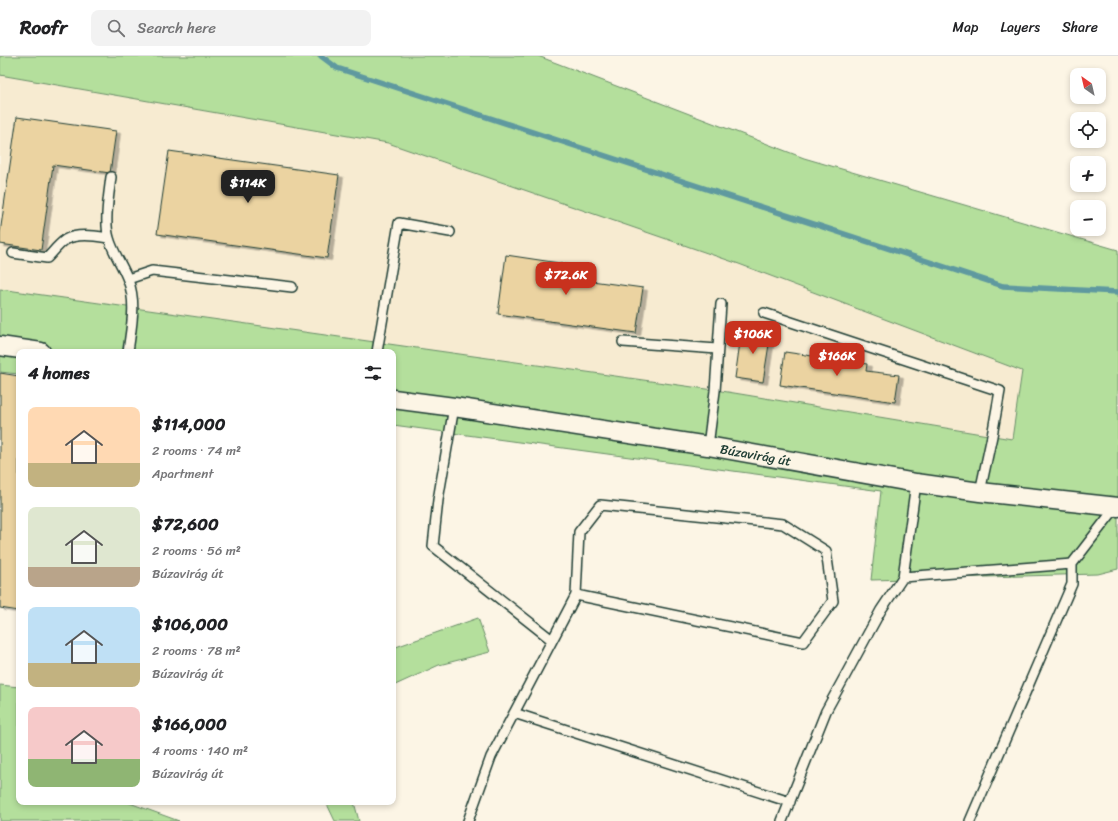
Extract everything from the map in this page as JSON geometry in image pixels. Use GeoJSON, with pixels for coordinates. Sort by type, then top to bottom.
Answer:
{"type":"FeatureCollection","features":[{"type":"Feature","properties":{"kind":"street"},"geometry":{"type":"LineString","coordinates":[[0,346],[20,349]]}},
{"type":"Feature","properties":{"kind":"street","name":"Búzavirág út"},"geometry":{"type":"LineString","coordinates":[[396,399],[708,446],[980,492],[1117,507]]}},
{"type":"Feature","properties":{"kind":"lane"},"geometry":{"type":"LineString","coordinates":[[111,177],[107,224],[109,238],[133,293],[133,312],[128,349]]}},
{"type":"Feature","properties":{"kind":"lane"},"geometry":{"type":"LineString","coordinates":[[378,349],[399,223],[450,232]]}},
{"type":"Feature","properties":{"kind":"lane"},"geometry":{"type":"LineString","coordinates":[[13,253],[47,258],[64,240],[73,237],[85,236],[109,238]]}},
{"type":"Feature","properties":{"kind":"lane"},"geometry":{"type":"LineString","coordinates":[[128,279],[152,271],[292,287]]}},
{"type":"Feature","properties":{"kind":"lane"},"geometry":{"type":"LineString","coordinates":[[708,446],[715,391],[721,304]]}},
{"type":"Feature","properties":{"kind":"lane"},"geometry":{"type":"LineString","coordinates":[[764,314],[1000,391],[980,492]]}},
{"type":"Feature","properties":{"kind":"lane"},"geometry":{"type":"LineString","coordinates":[[623,342],[718,349]]}},
{"type":"Feature","properties":{"kind":"lane"},"geometry":{"type":"LineString","coordinates":[[454,407],[438,500],[433,546],[552,640]]}},
{"type":"Feature","properties":{"kind":"lane"},"geometry":{"type":"LineString","coordinates":[[782,821],[826,711],[881,610],[903,577],[916,482]]}},
{"type":"Feature","properties":{"kind":"lane"},"geometry":{"type":"LineString","coordinates":[[468,821],[491,757],[576,595],[579,532],[600,505],[783,524],[826,550],[833,601],[803,642],[576,595]]}},
{"type":"Feature","properties":{"kind":"lane"},"geometry":{"type":"LineString","coordinates":[[970,821],[1072,584],[1072,564],[1117,507]]}},
{"type":"Feature","properties":{"kind":"lane"},"geometry":{"type":"LineString","coordinates":[[903,577],[1072,564]]}},
{"type":"Feature","properties":{"kind":"lane"},"geometry":{"type":"LineString","coordinates":[[514,713],[790,802]]}},
{"type":"Feature","properties":{"kind":"shaded area"},"geometry":{"type":"Polygon","coordinates":[[[0,75],[388,143],[739,264],[1022,371],[1012,439],[728,392],[0,289],[0,75]]]}},
{"type":"Feature","properties":{"kind":"green space"},"geometry":{"type":"Polygon","coordinates":[[[0,56],[538,56],[804,158],[1118,250],[1118,569],[1098,574],[871,580],[881,491],[396,425],[396,349],[16,349],[16,374],[0,372],[0,289],[728,392],[1012,439],[1022,371],[739,264],[388,143],[0,75],[0,56]]]}},
{"type":"Feature","properties":{"kind":"green space"},"geometry":{"type":"Polygon","coordinates":[[[478,618],[490,652],[439,665],[396,685],[396,647],[478,618]]]}},
{"type":"Feature","properties":{"kind":"green space"},"geometry":{"type":"Polygon","coordinates":[[[0,685],[16,687],[16,805],[135,805],[179,821],[0,821],[0,685]]]}},
{"type":"Feature","properties":{"kind":"green space"},"geometry":{"type":"Polygon","coordinates":[[[327,805],[355,805],[359,821],[335,821],[327,805]]]}},
{"type":"Feature","properties":{"kind":"building"},"geometry":{"type":"Polygon","coordinates":[[[17,117],[116,131],[110,173],[53,165],[41,250],[0,244],[0,233],[17,117]]]}},
{"type":"Feature","properties":{"kind":"building"},"geometry":{"type":"Polygon","coordinates":[[[169,151],[339,175],[327,258],[157,234],[169,151]]]}},
{"type":"Feature","properties":{"kind":"building"},"geometry":{"type":"Polygon","coordinates":[[[506,255],[579,266],[577,279],[643,288],[636,333],[498,314],[506,255]]]}},
{"type":"Feature","properties":{"kind":"building"},"geometry":{"type":"Polygon","coordinates":[[[742,328],[771,332],[763,382],[735,378],[742,328]]]}},
{"type":"Feature","properties":{"kind":"building"},"geometry":{"type":"Polygon","coordinates":[[[785,352],[867,364],[866,371],[899,375],[895,402],[780,385],[785,352]]]}},
{"type":"Feature","properties":{"kind":"building"},"geometry":{"type":"Polygon","coordinates":[[[0,373],[16,376],[16,611],[0,608],[0,373]]]}},
{"type":"Feature","properties":{"kind":"waterway"},"geometry":{"type":"LineString","coordinates":[[321,56],[337,68],[1003,286],[1118,292]]}}]}
